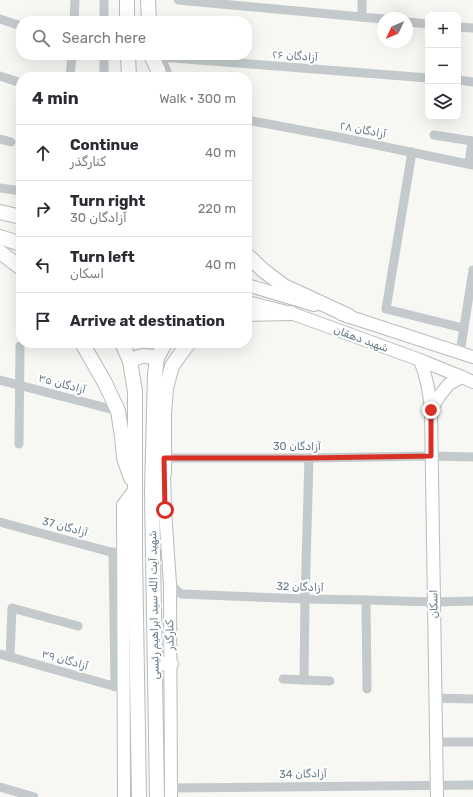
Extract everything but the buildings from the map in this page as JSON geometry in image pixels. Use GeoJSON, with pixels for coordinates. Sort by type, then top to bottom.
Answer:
{"type":"FeatureCollection","features":[{"type":"Feature","properties":{"kind":"main road"},"geometry":{"type":"LineString","coordinates":[[125,0],[127,16]]}},
{"type":"Feature","properties":{"kind":"main road"},"geometry":{"type":"LineString","coordinates":[[148,0],[149,16]]}},
{"type":"Feature","properties":{"kind":"main road"},"geometry":{"type":"LineString","coordinates":[[128,60],[128,72]]}},
{"type":"Feature","properties":{"kind":"main road"},"geometry":{"type":"LineString","coordinates":[[152,72],[154,60]]}},
{"type":"Feature","properties":{"kind":"main road"},"geometry":{"type":"LineString","coordinates":[[155,60],[159,72]]}},
{"type":"Feature","properties":{"kind":"main road"},"geometry":{"type":"LineString","coordinates":[[0,208],[16,208]]}},
{"type":"Feature","properties":{"kind":"main road"},"geometry":{"type":"LineString","coordinates":[[0,212],[16,216]]}},
{"type":"Feature","properties":{"kind":"main road"},"geometry":{"type":"LineString","coordinates":[[0,237],[16,242]]}},
{"type":"Feature","properties":{"kind":"main road"},"geometry":{"type":"LineString","coordinates":[[0,252],[16,264]]}},
{"type":"Feature","properties":{"kind":"main road"},"geometry":{"type":"LineString","coordinates":[[252,260],[284,286],[349,316]]}},
{"type":"Feature","properties":{"kind":"main road"},"geometry":{"type":"LineString","coordinates":[[252,314],[291,313]]}},
{"type":"Feature","properties":{"kind":"main road"},"geometry":{"type":"LineString","coordinates":[[85,348],[105,383],[118,411],[124,458],[135,489]]}},
{"type":"Feature","properties":{"kind":"main road","name":"شهید آیت الله سید ابراهیم رئیسی"},"geometry":{"type":"LineString","coordinates":[[124,348],[130,361],[135,392],[139,797]]}},
{"type":"Feature","properties":{"kind":"main road","name":"شهید آیت الله سید ابراهیم رئیسی"},"geometry":{"type":"LineString","coordinates":[[157,797],[152,493],[155,380],[157,358],[162,348]]}},
{"type":"Feature","properties":{"kind":"main road"},"geometry":{"type":"LineString","coordinates":[[165,510],[152,493],[164,473],[164,414],[166,388],[172,366],[185,348]]}},
{"type":"Feature","properties":{"kind":"main road"},"geometry":{"type":"LineString","coordinates":[[130,361],[144,355],[157,358]]}},
{"type":"Feature","properties":{"kind":"main road"},"geometry":{"type":"LineString","coordinates":[[154,663],[171,664]]}},
{"type":"Feature","properties":{"kind":"street"},"geometry":{"type":"LineString","coordinates":[[74,16],[75,0]]}},
{"type":"Feature","properties":{"kind":"street"},"geometry":{"type":"LineString","coordinates":[[104,0],[104,16]]}},
{"type":"Feature","properties":{"kind":"street"},"geometry":{"type":"LineString","coordinates":[[178,0],[377,19]]}},
{"type":"Feature","properties":{"kind":"street"},"geometry":{"type":"LineString","coordinates":[[362,0],[362,18]]}},
{"type":"Feature","properties":{"kind":"street"},"geometry":{"type":"LineString","coordinates":[[0,20],[16,25]]}},
{"type":"Feature","properties":{"kind":"street"},"geometry":{"type":"LineString","coordinates":[[413,23],[425,24]]}},
{"type":"Feature","properties":{"kind":"street"},"geometry":{"type":"LineString","coordinates":[[461,27],[473,28]]}},
{"type":"Feature","properties":{"kind":"street"},"geometry":{"type":"LineString","coordinates":[[70,72],[72,60]]}},
{"type":"Feature","properties":{"kind":"street"},"geometry":{"type":"LineString","coordinates":[[104,60],[104,72]]}},
{"type":"Feature","properties":{"kind":"street"},"geometry":{"type":"LineString","coordinates":[[157,60],[165,72]]}},
{"type":"Feature","properties":{"kind":"street","name":"۲۶ آزادگان"},"geometry":{"type":"LineString","coordinates":[[204,60],[425,78]]}},
{"type":"Feature","properties":{"kind":"street"},"geometry":{"type":"LineString","coordinates":[[0,76],[16,81]]}},
{"type":"Feature","properties":{"kind":"street"},"geometry":{"type":"LineString","coordinates":[[461,80],[473,82]]}},
{"type":"Feature","properties":{"kind":"street","name":"۲۸ آزادگان"},"geometry":{"type":"LineString","coordinates":[[252,121],[471,164]]}},
{"type":"Feature","properties":{"kind":"street"},"geometry":{"type":"LineString","coordinates":[[434,135],[472,141],[471,164]]}},
{"type":"Feature","properties":{"kind":"street"},"geometry":{"type":"LineString","coordinates":[[0,139],[11,142]]}},
{"type":"Feature","properties":{"kind":"street"},"geometry":{"type":"LineString","coordinates":[[412,152],[386,310],[464,328]]}},
{"type":"Feature","properties":{"kind":"street"},"geometry":{"type":"LineString","coordinates":[[0,188],[16,190]]}},
{"type":"Feature","properties":{"kind":"street"},"geometry":{"type":"LineString","coordinates":[[460,353],[473,270]]}},
{"type":"Feature","properties":{"kind":"street","name":"شهید دهقان"},"geometry":{"type":"LineString","coordinates":[[252,287],[349,316],[473,357]]}},
{"type":"Feature","properties":{"kind":"street","name":"شهید دهقان"},"geometry":{"type":"LineString","coordinates":[[252,303],[291,313],[420,360],[473,382]]}},
{"type":"Feature","properties":{"kind":"street"},"geometry":{"type":"LineString","coordinates":[[19,444],[20,348]]}},
{"type":"Feature","properties":{"kind":"street","name":"اسکان"},"geometry":{"type":"LineString","coordinates":[[420,360],[429,389],[431,410],[436,791]]}},
{"type":"Feature","properties":{"kind":"street"},"geometry":{"type":"LineString","coordinates":[[431,410],[440,394],[449,384],[462,377]]}},
{"type":"Feature","properties":{"kind":"street","name":"آزادگان ۳۵"},"geometry":{"type":"LineString","coordinates":[[0,380],[118,411]]}},
{"type":"Feature","properties":{"kind":"street","name":"آزادگان 30"},"geometry":{"type":"LineString","coordinates":[[164,458],[473,457]]}},
{"type":"Feature","properties":{"kind":"street"},"geometry":{"type":"LineString","coordinates":[[304,680],[309,458]]}},
{"type":"Feature","properties":{"kind":"street","name":"کنارگذر"},"geometry":{"type":"LineString","coordinates":[[164,473],[170,584],[170,792]]}},
{"type":"Feature","properties":{"kind":"street"},"geometry":{"type":"LineString","coordinates":[[124,797],[119,688],[118,554],[123,505],[135,489]]}},
{"type":"Feature","properties":{"kind":"street","name":"آزادگان 37"},"geometry":{"type":"LineString","coordinates":[[0,522],[118,554]]}},
{"type":"Feature","properties":{"kind":"street","name":"آزادگان 32"},"geometry":{"type":"LineString","coordinates":[[170,584],[181,594],[305,599],[434,602],[473,601]]}},
{"type":"Feature","properties":{"kind":"street"},"geometry":{"type":"LineString","coordinates":[[366,600],[367,689]]}},
{"type":"Feature","properties":{"kind":"street"},"geometry":{"type":"LineString","coordinates":[[10,657],[12,608],[78,626]]}},
{"type":"Feature","properties":{"kind":"street","name":"آزادگان ۳۹"},"geometry":{"type":"LineString","coordinates":[[0,654],[119,688]]}},
{"type":"Feature","properties":{"kind":"street"},"geometry":{"type":"LineString","coordinates":[[283,679],[330,681]]}},
{"type":"Feature","properties":{"kind":"street"},"geometry":{"type":"LineString","coordinates":[[435,698],[473,698]]}},
{"type":"Feature","properties":{"kind":"street"},"geometry":{"type":"LineString","coordinates":[[436,742],[473,742]]}},
{"type":"Feature","properties":{"kind":"street","name":"آزادگان 34"},"geometry":{"type":"LineString","coordinates":[[170,792],[436,791],[473,785]]}},
{"type":"Feature","properties":{"kind":"street"},"geometry":{"type":"LineString","coordinates":[[0,787],[34,797]]}},
{"type":"Feature","properties":{"kind":"route"},"geometry":{"type":"LineString","coordinates":[[165,510],[164,458],[431,456],[431,410]]}}]}
